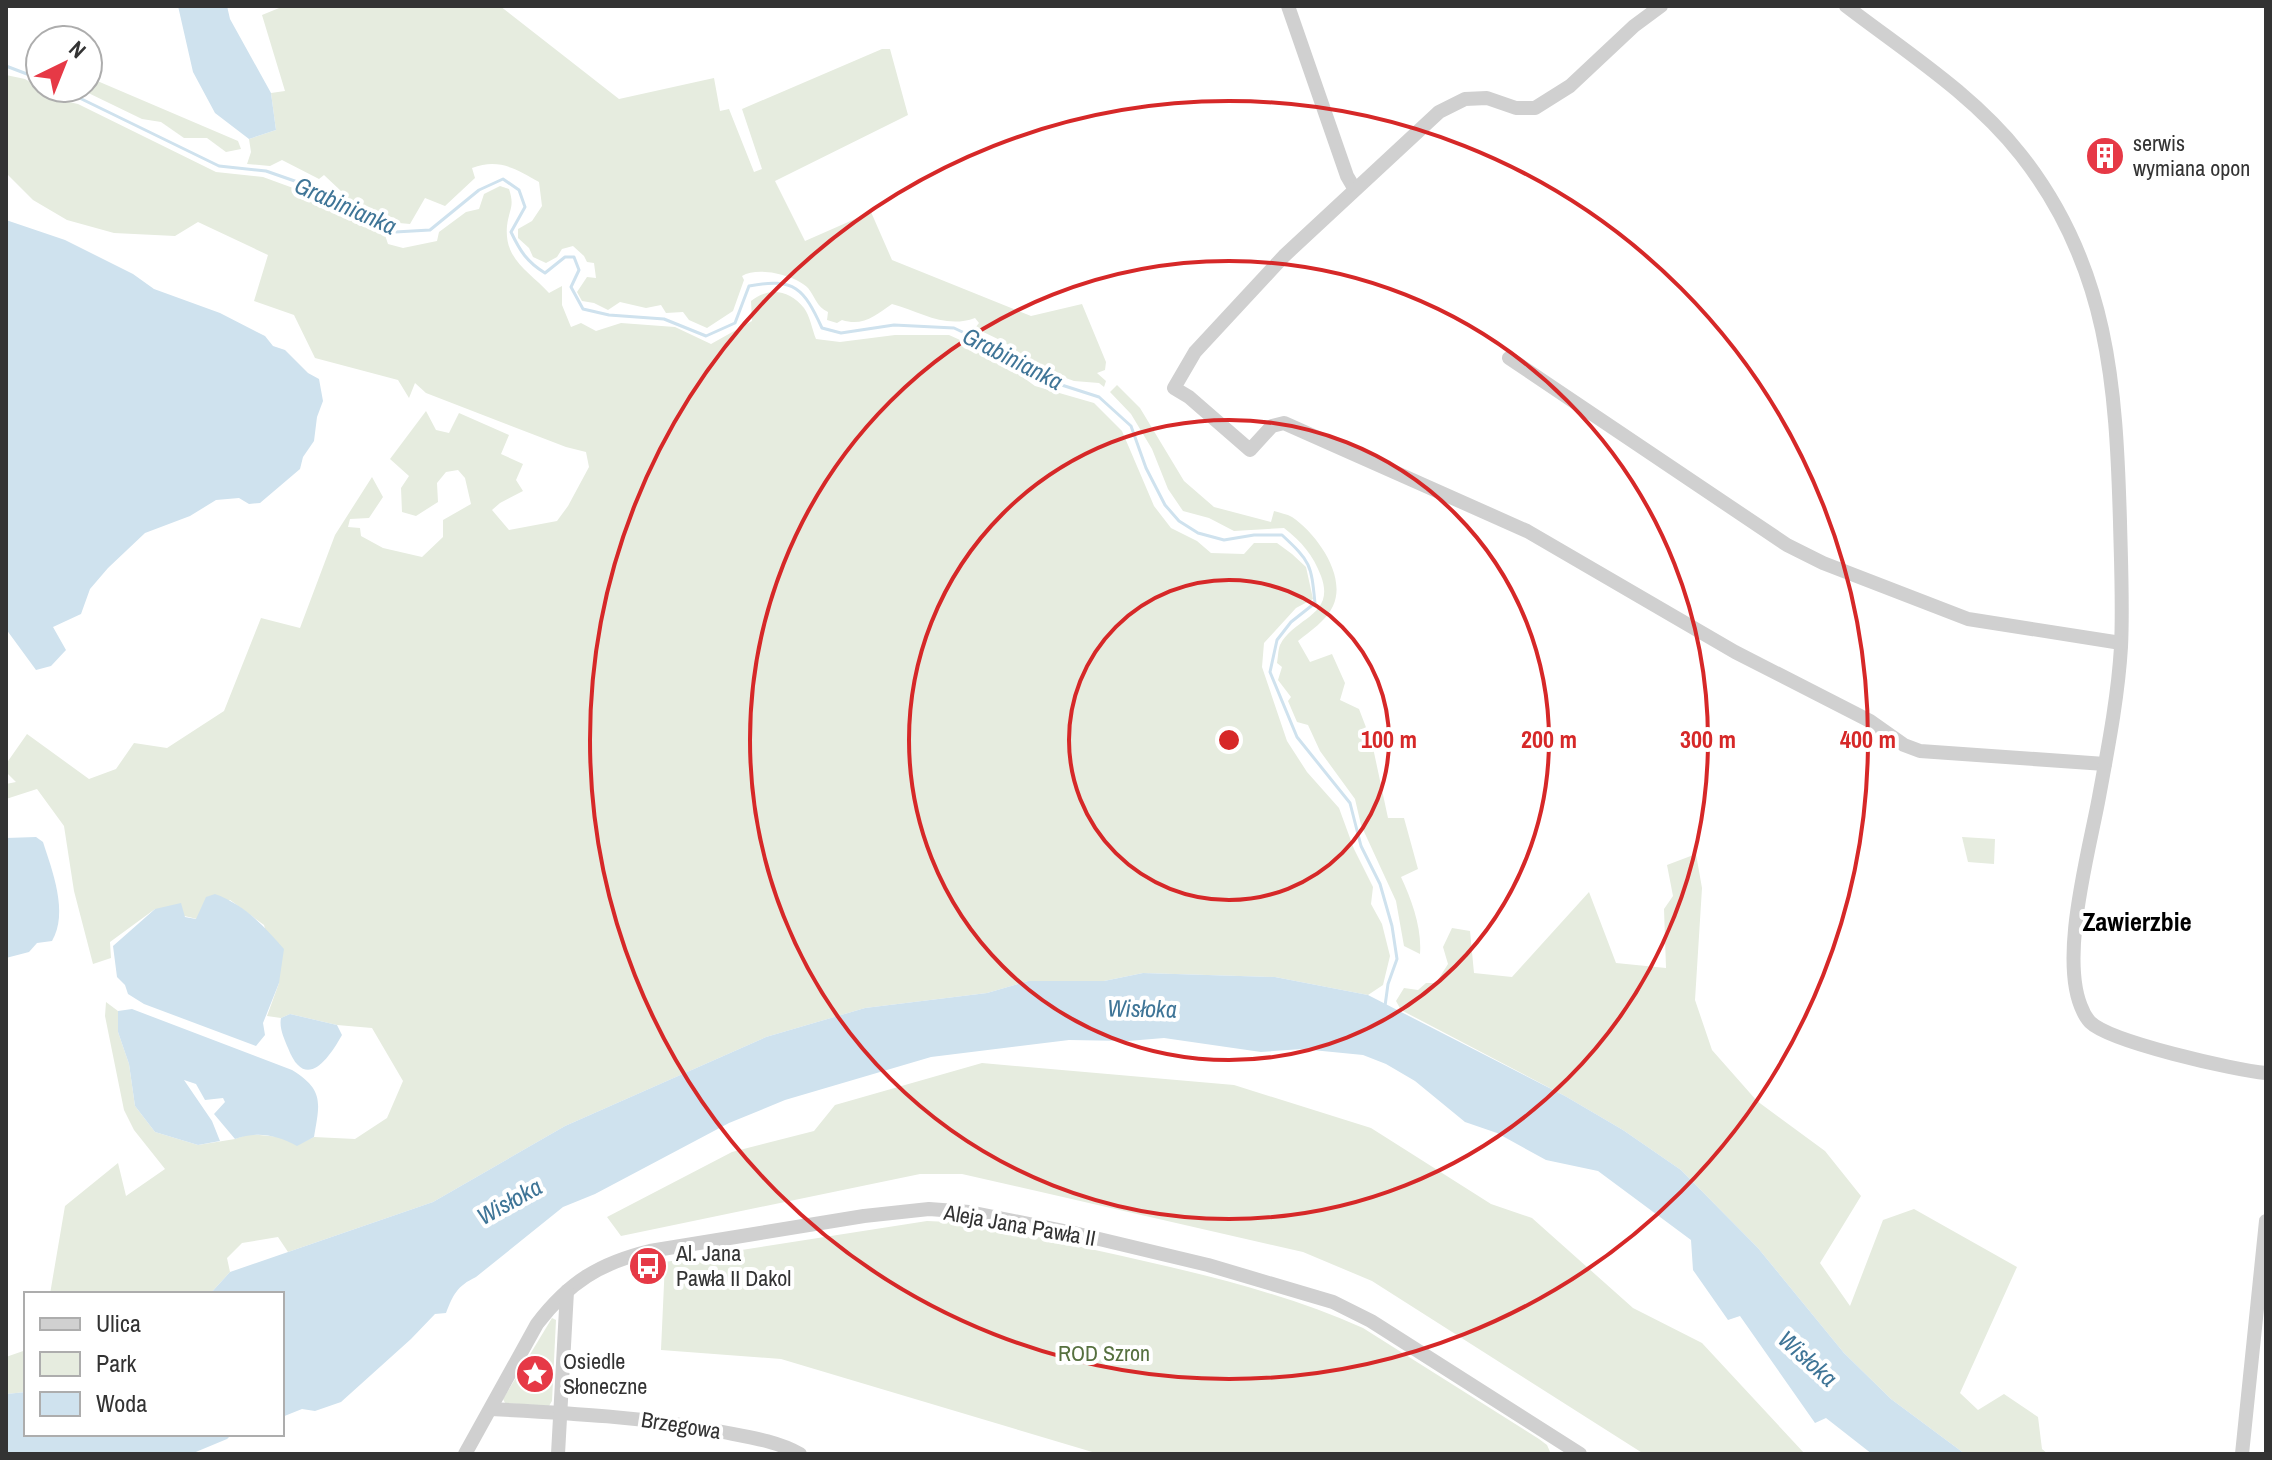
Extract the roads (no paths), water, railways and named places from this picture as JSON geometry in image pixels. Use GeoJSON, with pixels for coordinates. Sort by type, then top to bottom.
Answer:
{"type":"FeatureCollection","features":[{"type":"Feature","properties":{"kind":"street"},"geometry":{"type":"LineString","coordinates":[[1288,6],[1347,176],[1354,188]]}},
{"type":"Feature","properties":{"kind":"street"},"geometry":{"type":"LineString","coordinates":[[1661,6],[1634,26],[1570,86],[1535,108],[1516,108],[1487,98],[1465,99],[1439,112],[1284,256],[1195,352],[1174,388],[1189,397],[1250,450],[1272,426],[1284,423],[1527,531],[1735,652],[1870,721],[1904,745],[1920,751],[2105,764]]}},
{"type":"Feature","properties":{"kind":"street"},"geometry":{"type":"LineString","coordinates":[[1846,6],[1962,94],[2019,152],[2048,191],[2069,228],[2091,282],[2102,324],[2114,398],[2118,464],[2121,643],[2105,764],[2075,929],[2073,971],[2081,1008],[2091,1024],[2121,1037],[2214,1064],[2266,1073]]}},
{"type":"Feature","properties":{"kind":"street"},"geometry":{"type":"LineString","coordinates":[[1509,358],[1787,545],[1823,563],[1968,619],[2121,643]]}},
{"type":"Feature","properties":{"kind":"street","name":"Aleja Jana Pawła II"},"geometry":{"type":"LineString","coordinates":[[465,1454],[537,1324],[579,1280],[615,1260],[650,1251],[864,1216],[929,1209],[969,1212],[1074,1233],[1208,1265],[1333,1302],[1371,1321],[1571,1451]]}},
{"type":"Feature","properties":{"kind":"street"},"geometry":{"type":"LineString","coordinates":[[2245,1454],[2266,1221]]}},
{"type":"Feature","properties":{"kind":"street"},"geometry":{"type":"LineString","coordinates":[[558,1454],[567,1291]]}},
{"type":"Feature","properties":{"kind":"street"},"geometry":{"type":"LineString","coordinates":[[2236,1454],[2247,1407]]}},
{"type":"Feature","properties":{"kind":"street","name":"Brzegowa"},"geometry":{"type":"LineString","coordinates":[[491,1409],[615,1415],[689,1425],[788,1447],[800,1454]]}},
{"type":"Feature","properties":{"kind":"water"},"geometry":{"type":"Polygon","coordinates":[[[178,6],[227,6],[230,19],[271,93],[276,130],[249,139],[215,113],[193,72],[178,6]]]}},
{"type":"Feature","properties":{"kind":"water"},"geometry":{"type":"Polygon","coordinates":[[[6,220],[65,240],[133,274],[154,289],[220,313],[265,336],[273,346],[285,350],[308,373],[319,379],[323,401],[314,441],[303,457],[300,469],[260,503],[249,504],[239,498],[216,500],[190,516],[145,533],[90,589],[81,614],[53,627],[66,650],[51,666],[36,670],[6,629],[6,220]]]}},
{"type":"Feature","properties":{"kind":"water"},"geometry":{"type":"Polygon","coordinates":[[[36,837],[43,842],[54,878],[59,905],[57,930],[52,941],[37,943],[29,952],[6,958],[6,838],[36,837]]]}},
{"type":"Feature","properties":{"kind":"water"},"geometry":{"type":"Polygon","coordinates":[[[215,894],[245,910],[284,949],[279,983],[263,1023],[265,1035],[256,1046],[144,1004],[128,994],[117,977],[113,946],[155,909],[181,903],[185,917],[196,919],[206,897],[215,894]]]}},
{"type":"Feature","properties":{"kind":"water","name":"Wisłoka"},"geometry":{"type":"Polygon","coordinates":[[[1143,973],[1275,977],[1368,995],[1565,1096],[1623,1130],[1681,1170],[1758,1248],[1844,1353],[1891,1399],[1965,1454],[1872,1454],[1826,1418],[1815,1423],[1740,1316],[1728,1320],[1693,1270],[1691,1240],[1598,1171],[1546,1160],[1497,1133],[1465,1122],[1415,1081],[1386,1064],[1363,1055],[1302,1049],[1261,1052],[1164,1038],[1069,1040],[931,1057],[785,1100],[729,1123],[595,1194],[563,1207],[460,1288],[446,1313],[435,1314],[341,1402],[315,1411],[302,1409],[284,1416],[284,1292],[212,1292],[230,1272],[433,1202],[565,1126],[766,1037],[865,1008],[987,993],[1028,981],[1104,981],[1143,973]]]}},
{"type":"Feature","properties":{"kind":"water"},"geometry":{"type":"Polygon","coordinates":[[[132,1009],[292,1070],[302,1077],[315,1091],[317,1098],[314,1137],[297,1146],[267,1135],[235,1139],[214,1114],[225,1102],[223,1098],[205,1100],[196,1084],[184,1080],[212,1121],[220,1141],[198,1145],[155,1132],[135,1106],[129,1064],[118,1032],[118,1011],[132,1009]]]}},
{"type":"Feature","properties":{"kind":"water"},"geometry":{"type":"Polygon","coordinates":[[[290,1014],[337,1025],[342,1035],[323,1062],[309,1070],[295,1061],[282,1033],[281,1018],[290,1014]]]}},
{"type":"Feature","properties":{"kind":"water"},"geometry":{"type":"Polygon","coordinates":[[[24,1392],[24,1436],[230,1436],[191,1454],[6,1454],[6,1394],[24,1392]]]}},
{"type":"Feature","properties":{"kind":"waterway","name":"Grabinianka"},"geometry":{"type":"LineString","coordinates":[[6,66],[24,73]]}},
{"type":"Feature","properties":{"kind":"waterway","name":"Grabinianka"},"geometry":{"type":"LineString","coordinates":[[92,104],[219,166],[266,171],[309,186],[395,232],[430,230],[479,190],[503,179],[519,190],[525,207],[511,232],[521,250],[533,265],[545,273],[565,257],[574,257],[579,270],[571,287],[583,309],[609,315],[664,319],[706,336],[735,323],[749,286],[777,283],[788,285],[803,295],[822,328],[841,333],[894,325],[954,328],[994,347],[1043,379],[1099,397],[1131,426],[1146,468],[1165,505],[1179,521],[1198,533],[1224,540],[1254,535],[1282,535],[1308,564],[1315,603],[1291,622],[1277,640],[1270,672],[1297,737],[1350,803],[1361,846],[1380,884],[1392,926],[1397,959],[1388,984],[1385,1006]]}},
{"type":"Feature","properties":{"kind":"place","name":"serwis wymiana opon"},"geometry":{"type":"Point","coordinates":[2105,156]}},
{"type":"Feature","properties":{"kind":"place","name":"Al. Jana Pawła II Dakol"},"geometry":{"type":"Point","coordinates":[648,1266]}},
{"type":"Feature","properties":{"kind":"place","name":"Osiedle Słoneczne"},"geometry":{"type":"Point","coordinates":[535,1374]}},
{"type":"Feature","properties":{"kind":"district","name":"Zawierzbie"},"geometry":{"type":"Point","coordinates":[2137,921]}},
{"type":"Feature","properties":{"kind":"park label","name":"ROD Szron"},"geometry":{"type":"Point","coordinates":[1104,1353]}}]}
